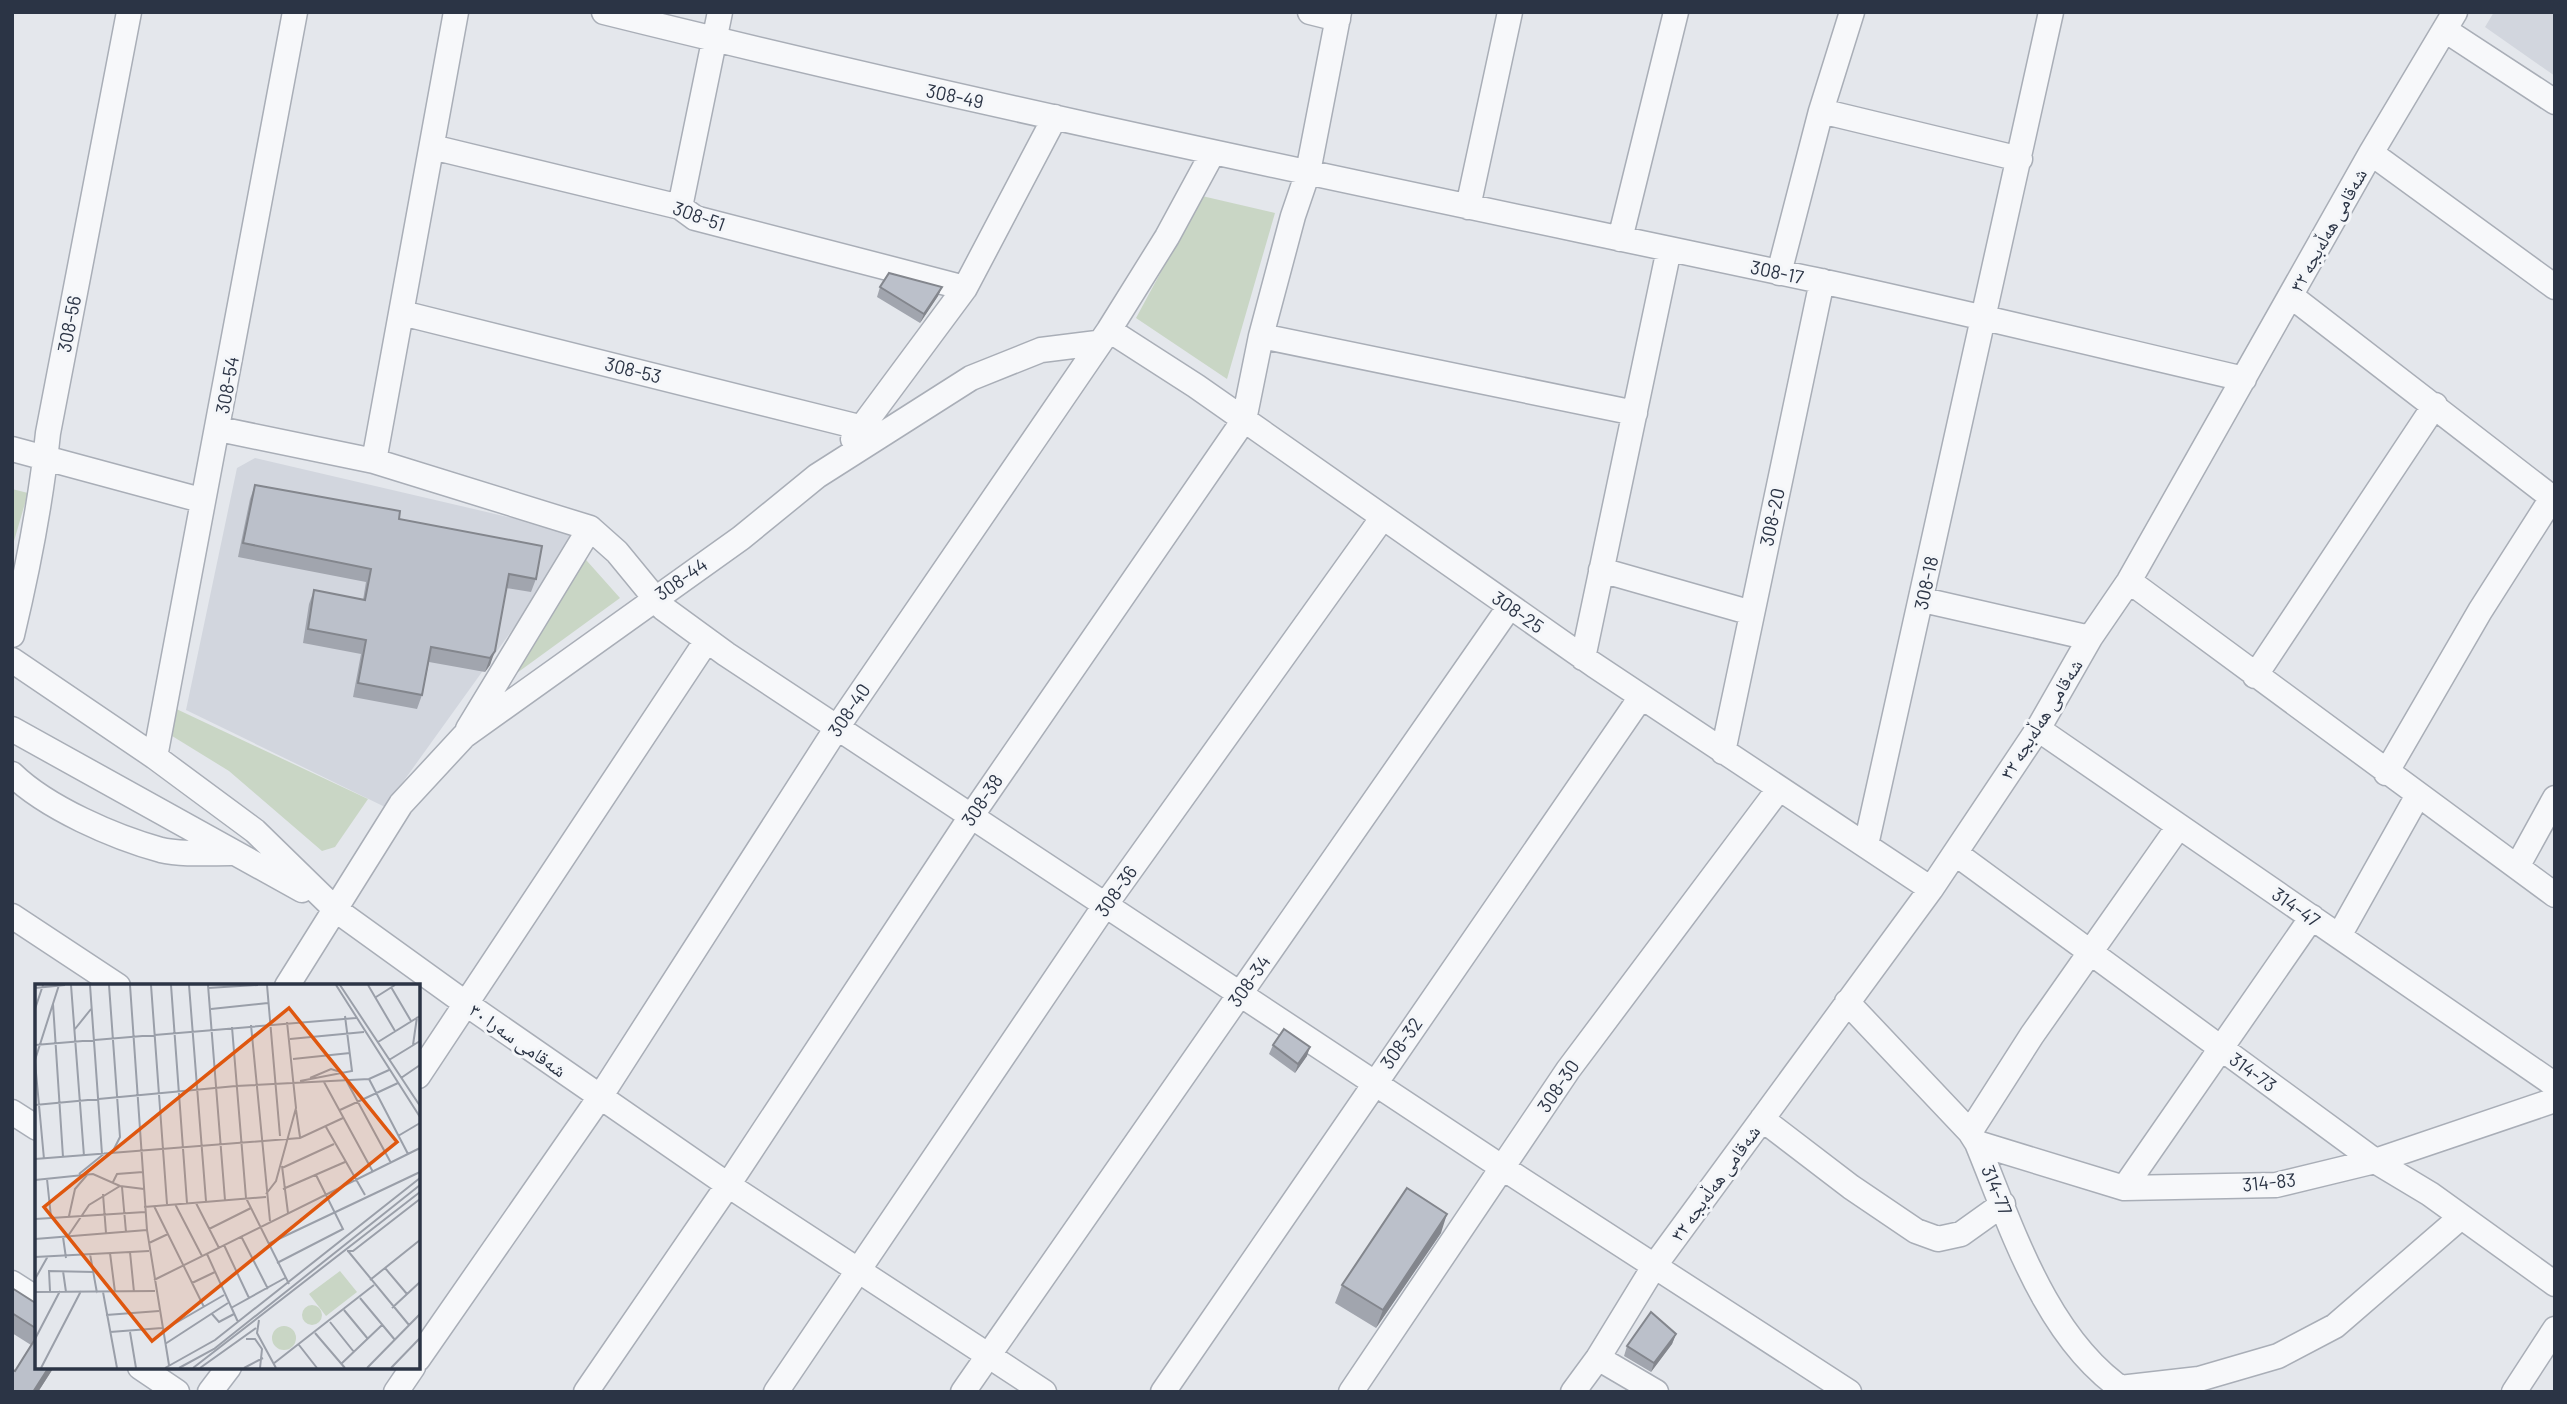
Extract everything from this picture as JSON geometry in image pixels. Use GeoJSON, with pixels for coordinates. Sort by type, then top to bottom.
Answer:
{"type":"FeatureCollection","features":[{"type":"Feature","properties":{"kind":"street","name":"308-56"},"geometry":{"type":"LineString","coordinates":[[12,635],[30,561],[45,456],[129,12]]}},
{"type":"Feature","properties":{"kind":"street","name":"308-54"},"geometry":{"type":"LineString","coordinates":[[155,757],[201,500],[219,429],[295,12]]}},
{"type":"Feature","properties":{"kind":"street"},"geometry":{"type":"LineString","coordinates":[[374,461],[456,12]]}},
{"type":"Feature","properties":{"kind":"street","name":"308-49"},"geometry":{"type":"LineString","coordinates":[[604,12],[1212,154],[1308,172]]}},
{"type":"Feature","properties":{"kind":"street"},"geometry":{"type":"LineString","coordinates":[[680,207],[720,12]]}},
{"type":"Feature","properties":{"kind":"street"},"geometry":{"type":"LineString","coordinates":[[1244,420],[1261,336],[1293,216],[1308,172],[1338,16],[1310,12]]}},
{"type":"Feature","properties":{"kind":"street"},"geometry":{"type":"LineString","coordinates":[[1468,207],[1510,12]]}},
{"type":"Feature","properties":{"kind":"street"},"geometry":{"type":"LineString","coordinates":[[1620,239],[1676,12]]}},
{"type":"Feature","properties":{"kind":"street"},"geometry":{"type":"LineString","coordinates":[[1779,272],[1821,111],[1852,12]]}},
{"type":"Feature","properties":{"kind":"street","name":"308-18"},"geometry":{"type":"LineString","coordinates":[[1866,845],[1923,600],[2051,12]]}},
{"type":"Feature","properties":{"kind":"street"},"geometry":{"type":"LineString","coordinates":[[2450,21],[2555,102]]}},
{"type":"Feature","properties":{"kind":"street","name":"شەقامی هەڵەبجە ٣٢"},"geometry":{"type":"LineString","coordinates":[[1573,1392],[1598,1358],[1654,1265],[1931,889],[2038,729],[2090,638],[2129,581],[2371,153],[2450,21]]}},
{"type":"Feature","properties":{"kind":"street"},"geometry":{"type":"LineString","coordinates":[[1821,111],[2020,159]]}},
{"type":"Feature","properties":{"kind":"street"},"geometry":{"type":"LineString","coordinates":[[817,476],[863,428],[965,288],[1055,117]]}},
{"type":"Feature","properties":{"kind":"street","name":"308-51"},"geometry":{"type":"LineString","coordinates":[[432,147],[680,207],[695,218],[965,288]]}},
{"type":"Feature","properties":{"kind":"street"},"geometry":{"type":"LineString","coordinates":[[2371,153],[2555,287]]}},
{"type":"Feature","properties":{"kind":"street","name":"308-40"},"geometry":{"type":"LineString","coordinates":[[420,1356],[600,1097],[838,726],[1103,337],[1167,236],[1212,154]]}},
{"type":"Feature","properties":{"kind":"street","name":"308-17"},"geometry":{"type":"LineString","coordinates":[[1308,172],[1822,281],[2244,379]]}},
{"type":"Feature","properties":{"kind":"street"},"geometry":{"type":"LineString","coordinates":[[1583,658],[1669,249]]}},
{"type":"Feature","properties":{"kind":"street","name":"308-20"},"geometry":{"type":"LineString","coordinates":[[1723,752],[1822,281]]}},
{"type":"Feature","properties":{"kind":"street"},"geometry":{"type":"LineString","coordinates":[[2291,296],[2554,499],[2480,611],[2386,773]]}},
{"type":"Feature","properties":{"kind":"street","name":"308-53"},"geometry":{"type":"LineString","coordinates":[[402,313],[863,428]]}},
{"type":"Feature","properties":{"kind":"street"},"geometry":{"type":"LineString","coordinates":[[1261,336],[1634,413]]}},
{"type":"Feature","properties":{"kind":"street","name":"308-25"},"geometry":{"type":"LineString","coordinates":[[1103,337],[1244,420],[1583,658],[1778,790],[1931,889]]}},
{"type":"Feature","properties":{"kind":"street","name":"308-44"},"geometry":{"type":"LineString","coordinates":[[288,984],[401,804],[464,736],[654,597],[741,538],[817,476],[971,378],[1041,350],[1103,337]]}},
{"type":"Feature","properties":{"kind":"street"},"geometry":{"type":"LineString","coordinates":[[2255,676],[2435,405]]}},
{"type":"Feature","properties":{"kind":"street","name":"308-38"},"geometry":{"type":"LineString","coordinates":[[586,1392],[728,1185],[972,815],[1244,420]]}},
{"type":"Feature","properties":{"kind":"street"},"geometry":{"type":"LineString","coordinates":[[219,429],[374,461],[590,528],[617,552],[654,597],[707,640],[1503,1168],[1849,1392]]}},
{"type":"Feature","properties":{"kind":"street"},"geometry":{"type":"LineString","coordinates":[[12,449],[201,500]]}},
{"type":"Feature","properties":{"kind":"street","name":"308-36"},"geometry":{"type":"LineString","coordinates":[[776,1392],[1106,904],[1383,517]]}},
{"type":"Feature","properties":{"kind":"street"},"geometry":{"type":"LineString","coordinates":[[464,736],[590,528]]}},
{"type":"Feature","properties":{"kind":"street"},"geometry":{"type":"LineString","coordinates":[[1601,570],[1752,613]]}},
{"type":"Feature","properties":{"kind":"street"},"geometry":{"type":"LineString","coordinates":[[2129,581],[2555,895]]}},
{"type":"Feature","properties":{"kind":"street"},"geometry":{"type":"LineString","coordinates":[[1923,600],[2090,638]]}},
{"type":"Feature","properties":{"kind":"street","name":"308-34"},"geometry":{"type":"LineString","coordinates":[[963,1392],[1510,606]]}},
{"type":"Feature","properties":{"kind":"street"},"geometry":{"type":"LineString","coordinates":[[420,1073],[707,640]]}},
{"type":"Feature","properties":{"kind":"street","name":"شەقامی سەرا ٣٠"},"geometry":{"type":"LineString","coordinates":[[12,660],[155,757],[255,831],[336,910],[464,1003],[728,1185],[1044,1392]]}},
{"type":"Feature","properties":{"kind":"street","name":"308-32"},"geometry":{"type":"LineString","coordinates":[[1163,1392],[1641,697]]}},
{"type":"Feature","properties":{"kind":"street"},"geometry":{"type":"LineString","coordinates":[[12,729],[139,802],[239,853],[336,910]]}},
{"type":"Feature","properties":{"kind":"street","name":"314-47"},"geometry":{"type":"LineString","coordinates":[[2038,729],[2555,1085]]}},
{"type":"Feature","properties":{"kind":"street"},"geometry":{"type":"LineString","coordinates":[[12,775],[45,801],[65,812],[162,850],[239,853]]}},
{"type":"Feature","properties":{"kind":"street","name":"308-30"},"geometry":{"type":"LineString","coordinates":[[1351,1392],[1568,1070],[1778,790]]}},
{"type":"Feature","properties":{"kind":"street"},"geometry":{"type":"LineString","coordinates":[[2339,936],[2418,795]]}},
{"type":"Feature","properties":{"kind":"street"},"geometry":{"type":"LineString","coordinates":[[2517,867],[2555,798]]}},
{"type":"Feature","properties":{"kind":"street"},"geometry":{"type":"LineString","coordinates":[[1974,1137],[2089,953],[2179,826]]}},
{"type":"Feature","properties":{"kind":"street","name":"314-73"},"geometry":{"type":"LineString","coordinates":[[1955,853],[2375,1161],[2461,1217],[2555,1284]]}},
{"type":"Feature","properties":{"kind":"street"},"geometry":{"type":"LineString","coordinates":[[12,916],[115,984]]}},
{"type":"Feature","properties":{"kind":"street"},"geometry":{"type":"LineString","coordinates":[[2124,1188],[2312,917]]}},
{"type":"Feature","properties":{"kind":"street","name":"314-77"},"geometry":{"type":"LineString","coordinates":[[1847,1002],[1974,1137],[2033,1280],[2086,1358],[2123,1390]]}},
{"type":"Feature","properties":{"kind":"street","name":"314-83"},"geometry":{"type":"LineString","coordinates":[[1974,1137],[2124,1188],[2276,1185],[2375,1161],[2555,1100]]}},
{"type":"Feature","properties":{"kind":"street"},"geometry":{"type":"LineString","coordinates":[[12,1112],[35,1127]]}},
{"type":"Feature","properties":{"kind":"street"},"geometry":{"type":"LineString","coordinates":[[1762,1119],[1851,1187],[1916,1231],[1938,1239],[1961,1234],[2003,1204]]}},
{"type":"Feature","properties":{"kind":"street"},"geometry":{"type":"LineString","coordinates":[[2123,1390],[2199,1379],[2278,1356],[2335,1326],[2461,1217]]}},
{"type":"Feature","properties":{"kind":"street"},"geometry":{"type":"LineString","coordinates":[[12,1283],[35,1298]]}},
{"type":"Feature","properties":{"kind":"street"},"geometry":{"type":"LineString","coordinates":[[2514,1392],[2555,1329]]}},
{"type":"Feature","properties":{"kind":"street"},"geometry":{"type":"LineString","coordinates":[[1598,1358],[1656,1392]]}},
{"type":"Feature","properties":{"kind":"street"},"geometry":{"type":"LineString","coordinates":[[143,1369],[177,1392]]}},
{"type":"Feature","properties":{"kind":"street"},"geometry":{"type":"LineString","coordinates":[[210,1392],[227,1369]]}},
{"type":"Feature","properties":{"kind":"street"},"geometry":{"type":"LineString","coordinates":[[396,1392],[411,1369]]}},
{"type":"Feature","properties":{"kind":"shaded area"},"geometry":{"type":"Polygon","coordinates":[[[2494,12],[2555,12],[2555,76],[2485,27],[2494,12]]]}},
{"type":"Feature","properties":{"kind":"shaded area"},"geometry":{"type":"Polygon","coordinates":[[[255,458],[581,534],[385,807],[186,710],[237,468],[255,458]]]}},
{"type":"Feature","properties":{"kind":"green space"},"geometry":{"type":"Polygon","coordinates":[[[1202,196],[1275,213],[1227,379],[1136,318],[1202,196]]]}},
{"type":"Feature","properties":{"kind":"green space"},"geometry":{"type":"Polygon","coordinates":[[[12,489],[28,493],[12,548],[12,489]]]}},
{"type":"Feature","properties":{"kind":"green space"},"geometry":{"type":"Polygon","coordinates":[[[579,552],[620,598],[506,681],[579,552]]]}},
{"type":"Feature","properties":{"kind":"green space"},"geometry":{"type":"Polygon","coordinates":[[[170,706],[368,799],[335,847],[322,851],[229,771],[164,731],[170,706]]]}},
{"type":"Feature","properties":{"kind":"building"},"geometry":{"type":"Polygon","coordinates":[[[889,273],[942,287],[924,314],[880,287],[889,273]]]}},
{"type":"Feature","properties":{"kind":"building"},"geometry":{"type":"Polygon","coordinates":[[[255,485],[400,511],[399,519],[542,546],[536,579],[509,574],[495,651],[490,658],[431,647],[422,695],[358,683],[366,640],[308,629],[314,590],[365,600],[371,569],[243,543],[255,485]]]}},
{"type":"Feature","properties":{"kind":"building"},"geometry":{"type":"Polygon","coordinates":[[[1284,1029],[1310,1047],[1298,1064],[1273,1045],[1284,1029]]]}},
{"type":"Feature","properties":{"kind":"building"},"geometry":{"type":"Polygon","coordinates":[[[1407,1188],[1447,1214],[1383,1310],[1342,1285],[1407,1188]]]}},
{"type":"Feature","properties":{"kind":"building"},"geometry":{"type":"Polygon","coordinates":[[[12,1288],[35,1303],[35,1328],[12,1313],[12,1288]]]}},
{"type":"Feature","properties":{"kind":"building"},"geometry":{"type":"Polygon","coordinates":[[[1651,1312],[1676,1334],[1654,1363],[1627,1346],[1651,1312]]]}},
{"type":"Feature","properties":{"kind":"building"},"geometry":{"type":"Polygon","coordinates":[[[35,1339],[35,1369],[48,1369],[33,1392],[12,1392],[12,1370],[15,1371],[35,1339]]]}}]}
